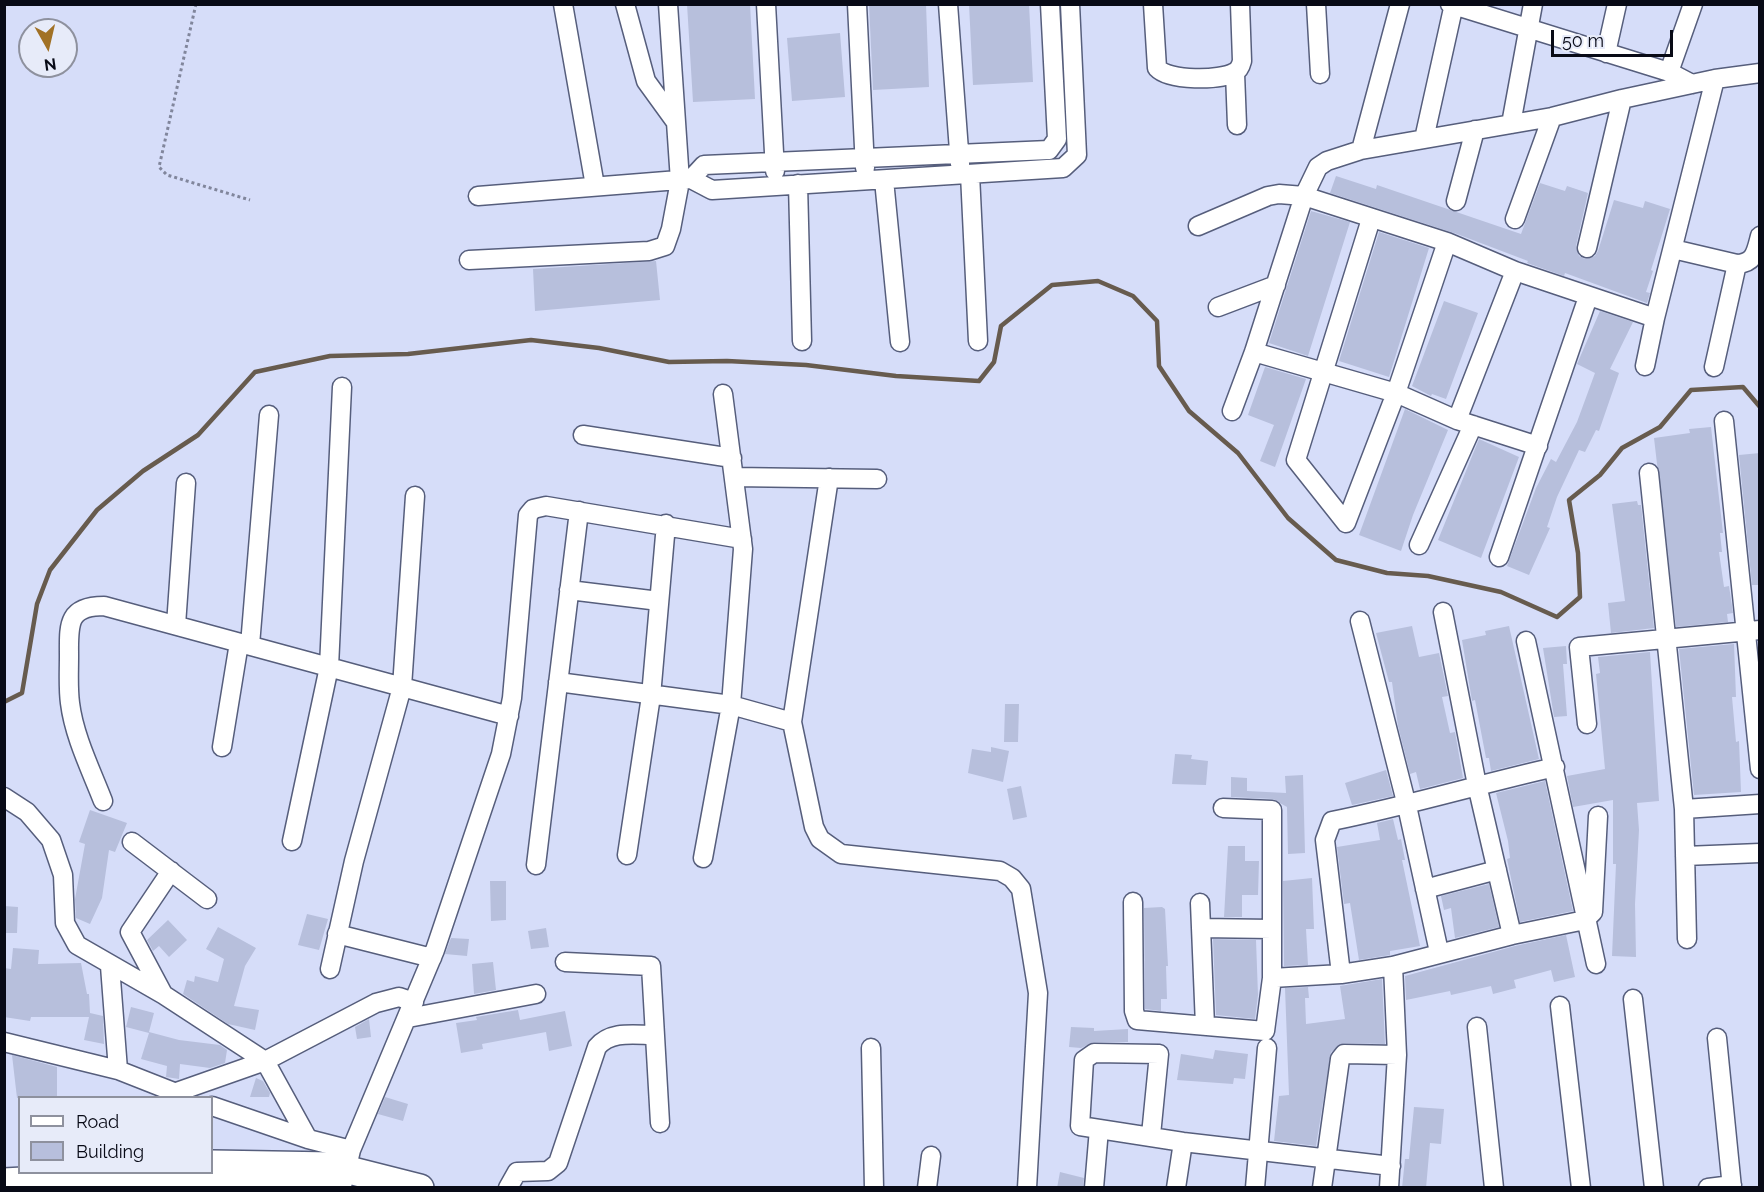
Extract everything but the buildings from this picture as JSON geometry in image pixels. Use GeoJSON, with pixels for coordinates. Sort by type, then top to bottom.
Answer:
{"type":"FeatureCollection","features":[{"type":"Feature","properties":{"kind":"street"},"geometry":{"type":"LineString","coordinates":[[563,4],[595,186]]}},
{"type":"Feature","properties":{"kind":"street"},"geometry":{"type":"LineString","coordinates":[[625,4],[646,81],[675,121]]}},
{"type":"Feature","properties":{"kind":"street"},"geometry":{"type":"LineString","coordinates":[[469,260],[659,249],[665,246],[685,180],[675,121],[668,4]]}},
{"type":"Feature","properties":{"kind":"street"},"geometry":{"type":"LineString","coordinates":[[766,4],[776,185]]}},
{"type":"Feature","properties":{"kind":"street"},"geometry":{"type":"LineString","coordinates":[[857,4],[866,182]]}},
{"type":"Feature","properties":{"kind":"street"},"geometry":{"type":"LineString","coordinates":[[948,4],[959,153],[965,174],[978,341]]}},
{"type":"Feature","properties":{"kind":"street"},"geometry":{"type":"LineString","coordinates":[[685,180],[704,165],[959,153],[1041,152],[1054,145],[1057,139],[1050,4]]}},
{"type":"Feature","properties":{"kind":"street"},"geometry":{"type":"LineString","coordinates":[[478,196],[685,180],[712,190],[1054,169],[1072,162],[1077,155],[1070,4]]}},
{"type":"Feature","properties":{"kind":"street"},"geometry":{"type":"LineString","coordinates":[[1153,4],[1155,62],[1161,73],[1203,78],[1234,73]]}},
{"type":"Feature","properties":{"kind":"street"},"geometry":{"type":"LineString","coordinates":[[1237,124],[1234,73],[1242,61],[1240,4]]}},
{"type":"Feature","properties":{"kind":"street"},"geometry":{"type":"LineString","coordinates":[[1316,4],[1320,74]]}},
{"type":"Feature","properties":{"kind":"street"},"geometry":{"type":"LineString","coordinates":[[1361,150],[1400,4]]}},
{"type":"Feature","properties":{"kind":"street"},"geometry":{"type":"LineString","coordinates":[[1511,124],[1533,4]]}},
{"type":"Feature","properties":{"kind":"street"},"geometry":{"type":"LineString","coordinates":[[1606,53],[1617,4]]}},
{"type":"Feature","properties":{"kind":"street"},"geometry":{"type":"LineString","coordinates":[[1669,72],[1693,4]]}},
{"type":"Feature","properties":{"kind":"street"},"geometry":{"type":"LineString","coordinates":[[1424,140],[1452,5],[1669,72],[1692,84]]}},
{"type":"Feature","properties":{"kind":"street"},"geometry":{"type":"LineString","coordinates":[[1232,411],[1254,352],[1304,196],[1318,167],[1340,156],[1361,150],[1552,117],[1715,79],[1760,73]]}},
{"type":"Feature","properties":{"kind":"street"},"geometry":{"type":"LineString","coordinates":[[1645,366],[1715,79]]}},
{"type":"Feature","properties":{"kind":"street"},"geometry":{"type":"LineString","coordinates":[[1587,248],[1622,99]]}},
{"type":"Feature","properties":{"kind":"street"},"geometry":{"type":"LineString","coordinates":[[1515,219],[1552,117]]}},
{"type":"Feature","properties":{"kind":"street"},"geometry":{"type":"LineString","coordinates":[[1456,201],[1475,130]]}},
{"type":"Feature","properties":{"kind":"street"},"geometry":{"type":"LineString","coordinates":[[1054,145],[1072,162]]}},
{"type":"Feature","properties":{"kind":"street"},"geometry":{"type":"LineString","coordinates":[[884,180],[900,342]]}},
{"type":"Feature","properties":{"kind":"street"},"geometry":{"type":"LineString","coordinates":[[798,184],[802,341]]}},
{"type":"Feature","properties":{"kind":"street"},"geometry":{"type":"LineString","coordinates":[[1198,226],[1268,196],[1279,194],[1304,196],[1447,242],[1515,271],[1655,318]]}},
{"type":"Feature","properties":{"kind":"street"},"geometry":{"type":"LineString","coordinates":[[1371,219],[1296,460],[1346,523],[1396,393],[1447,242]]}},
{"type":"Feature","properties":{"kind":"street"},"geometry":{"type":"LineString","coordinates":[[1673,249],[1737,264],[1747,264],[1753,260],[1760,236]]}},
{"type":"Feature","properties":{"kind":"street"},"geometry":{"type":"LineString","coordinates":[[1714,367],[1737,264]]}},
{"type":"Feature","properties":{"kind":"street"},"geometry":{"type":"LineString","coordinates":[[1419,545],[1465,423],[1515,271]]}},
{"type":"Feature","properties":{"kind":"street"},"geometry":{"type":"LineString","coordinates":[[1218,307],[1276,285]]}},
{"type":"Feature","properties":{"kind":"street"},"geometry":{"type":"LineString","coordinates":[[1499,557],[1588,297]]}},
{"type":"Feature","properties":{"kind":"street"},"geometry":{"type":"LineString","coordinates":[[1254,352],[1396,393],[1465,423],[1538,446]]}},
{"type":"Feature","properties":{"kind":"street"},"geometry":{"type":"LineString","coordinates":[[292,841],[329,667],[342,387]]}},
{"type":"Feature","properties":{"kind":"street"},"geometry":{"type":"LineString","coordinates":[[703,858],[731,705],[742,538],[723,394]]}},
{"type":"Feature","properties":{"kind":"street"},"geometry":{"type":"LineString","coordinates":[[222,747],[245,644],[269,415]]}},
{"type":"Feature","properties":{"kind":"street"},"geometry":{"type":"LineString","coordinates":[[1724,421],[1752,631],[1760,770]]}},
{"type":"Feature","properties":{"kind":"street"},"geometry":{"type":"LineString","coordinates":[[583,435],[732,458]]}},
{"type":"Feature","properties":{"kind":"street"},"geometry":{"type":"LineString","coordinates":[[1649,473],[1684,809],[1687,939]]}},
{"type":"Feature","properties":{"kind":"street"},"geometry":{"type":"LineString","coordinates":[[734,477],[877,479]]}},
{"type":"Feature","properties":{"kind":"street"},"geometry":{"type":"LineString","coordinates":[[829,478],[792,722],[814,827],[820,839],[830,847],[853,857],[1000,871],[1012,878],[1021,889],[1038,993],[1027,1188]]}},
{"type":"Feature","properties":{"kind":"street"},"geometry":{"type":"LineString","coordinates":[[176,625],[186,483]]}},
{"type":"Feature","properties":{"kind":"street"},"geometry":{"type":"LineString","coordinates":[[330,969],[354,861],[402,687],[416,495]]}},
{"type":"Feature","properties":{"kind":"street"},"geometry":{"type":"LineString","coordinates":[[344,1174],[432,958],[501,754],[509,716],[528,515],[540,506],[666,524],[742,538]]}},
{"type":"Feature","properties":{"kind":"street"},"geometry":{"type":"LineString","coordinates":[[536,865],[579,511]]}},
{"type":"Feature","properties":{"kind":"street"},"geometry":{"type":"LineString","coordinates":[[627,855],[651,696],[666,524]]}},
{"type":"Feature","properties":{"kind":"street"},"geometry":{"type":"LineString","coordinates":[[569,591],[659,601]]}},
{"type":"Feature","properties":{"kind":"street"},"geometry":{"type":"LineString","coordinates":[[103,801],[70,704],[69,627],[72,618],[84,608],[104,606],[509,716]]}},
{"type":"Feature","properties":{"kind":"street"},"geometry":{"type":"LineString","coordinates":[[1443,612],[1477,785],[1512,935]]}},
{"type":"Feature","properties":{"kind":"street"},"geometry":{"type":"LineString","coordinates":[[1360,621],[1407,806],[1439,952]]}},
{"type":"Feature","properties":{"kind":"street"},"geometry":{"type":"LineString","coordinates":[[1587,724],[1579,647],[1752,631]]}},
{"type":"Feature","properties":{"kind":"street"},"geometry":{"type":"LineString","coordinates":[[1526,641],[1596,964]]}},
{"type":"Feature","properties":{"kind":"street"},"geometry":{"type":"LineString","coordinates":[[558,682],[731,705],[792,722]]}},
{"type":"Feature","properties":{"kind":"street"},"geometry":{"type":"LineString","coordinates":[[1341,974],[1325,840],[1332,821],[1407,806],[1477,785],[1555,767]]}},
{"type":"Feature","properties":{"kind":"street"},"geometry":{"type":"LineString","coordinates":[[4,797],[27,812],[51,840],[63,875],[65,923],[71,937],[90,955],[164,995],[265,1060],[308,1139],[344,1174]]}},
{"type":"Feature","properties":{"kind":"street"},"geometry":{"type":"LineString","coordinates":[[1684,809],[1760,804]]}},
{"type":"Feature","properties":{"kind":"street"},"geometry":{"type":"LineString","coordinates":[[1133,902],[1134,1016],[1142,1021],[1265,1031],[1272,978],[1272,810],[1223,808]]}},
{"type":"Feature","properties":{"kind":"street"},"geometry":{"type":"LineString","coordinates":[[1272,978],[1341,974],[1393,966],[1439,952],[1585,920],[1593,912],[1598,816]]}},
{"type":"Feature","properties":{"kind":"street"},"geometry":{"type":"LineString","coordinates":[[132,842],[207,899]]}},
{"type":"Feature","properties":{"kind":"street"},"geometry":{"type":"LineString","coordinates":[[1685,856],[1760,853]]}},
{"type":"Feature","properties":{"kind":"street"},"geometry":{"type":"LineString","coordinates":[[1425,889],[1497,870]]}},
{"type":"Feature","properties":{"kind":"street"},"geometry":{"type":"LineString","coordinates":[[164,995],[130,932],[171,871]]}},
{"type":"Feature","properties":{"kind":"street"},"geometry":{"type":"LineString","coordinates":[[1200,903],[1205,1026]]}},
{"type":"Feature","properties":{"kind":"street"},"geometry":{"type":"LineString","coordinates":[[1201,928],[1272,929]]}},
{"type":"Feature","properties":{"kind":"street"},"geometry":{"type":"LineString","coordinates":[[338,934],[432,958]]}},
{"type":"Feature","properties":{"kind":"street"},"geometry":{"type":"LineString","coordinates":[[565,962],[651,966],[660,1123]]}},
{"type":"Feature","properties":{"kind":"street"},"geometry":{"type":"LineString","coordinates":[[110,966],[118,1070]]}},
{"type":"Feature","properties":{"kind":"street"},"geometry":{"type":"LineString","coordinates":[[1389,1188],[1397,1055],[1393,966]]}},
{"type":"Feature","properties":{"kind":"street"},"geometry":{"type":"LineString","coordinates":[[411,1010],[536,994]]}},
{"type":"Feature","properties":{"kind":"street"},"geometry":{"type":"LineString","coordinates":[[4,1042],[118,1070],[181,1095],[265,1060],[376,1003],[399,998],[411,1010]]}},
{"type":"Feature","properties":{"kind":"street"},"geometry":{"type":"LineString","coordinates":[[1633,999],[1654,1188]]}},
{"type":"Feature","properties":{"kind":"street"},"geometry":{"type":"LineString","coordinates":[[1560,1006],[1581,1188]]}},
{"type":"Feature","properties":{"kind":"street"},"geometry":{"type":"LineString","coordinates":[[1477,1027],[1494,1188]]}},
{"type":"Feature","properties":{"kind":"street"},"geometry":{"type":"LineString","coordinates":[[508,1188],[517,1172],[548,1171],[558,1163],[597,1047],[602,1041],[613,1036],[655,1035]]}},
{"type":"Feature","properties":{"kind":"street"},"geometry":{"type":"LineString","coordinates":[[1708,1188],[1732,1186],[1717,1038]]}},
{"type":"Feature","properties":{"kind":"street"},"geometry":{"type":"LineString","coordinates":[[871,1048],[874,1188]]}},
{"type":"Feature","properties":{"kind":"street"},"geometry":{"type":"LineString","coordinates":[[1255,1188],[1267,1048]]}},
{"type":"Feature","properties":{"kind":"street"},"geometry":{"type":"LineString","coordinates":[[1150,1135],[1159,1054],[1094,1053],[1084,1060],[1080,1126],[1150,1135],[1183,1142],[1391,1166]]}},
{"type":"Feature","properties":{"kind":"street"},"geometry":{"type":"LineString","coordinates":[[1322,1188],[1340,1059],[1344,1054],[1397,1055]]}},
{"type":"Feature","properties":{"kind":"street"},"geometry":{"type":"LineString","coordinates":[[213,1106],[308,1139]]}},
{"type":"Feature","properties":{"kind":"street"},"geometry":{"type":"LineString","coordinates":[[1094,1188],[1099,1129]]}},
{"type":"Feature","properties":{"kind":"street"},"geometry":{"type":"LineString","coordinates":[[1176,1188],[1183,1142]]}},
{"type":"Feature","properties":{"kind":"street"},"geometry":{"type":"LineString","coordinates":[[927,1188],[931,1156]]}},
{"type":"Feature","properties":{"kind":"street"},"geometry":{"type":"LineString","coordinates":[[213,1164],[333,1166],[344,1174]]}},
{"type":"Feature","properties":{"kind":"street"},"geometry":{"type":"LineString","coordinates":[[4,1182],[34,1184],[84,1175],[102,1187],[253,1184],[344,1174],[420,1188]]}},
{"type":"Feature","properties":{"kind":"path"},"geometry":{"type":"LineString","coordinates":[[196,4],[159,167],[167,176],[250,200]]}},
{"type":"Feature","properties":{"kind":"waterway"},"geometry":{"type":"LineString","coordinates":[[4,702],[22,693],[37,604],[50,570],[97,510],[143,471],[198,435],[255,372],[330,356],[408,354],[531,340],[599,348],[669,362],[727,361],[806,365],[896,376],[979,381],[994,362],[1001,326],[1052,285],[1098,281],[1133,296],[1157,321],[1159,366],[1189,411],[1238,453],[1288,518],[1336,560],[1387,573],[1428,576],[1501,592],[1557,617],[1580,597],[1578,553],[1569,500],[1600,475],[1622,448],[1660,427],[1691,390],[1743,387],[1760,407]]}}]}
